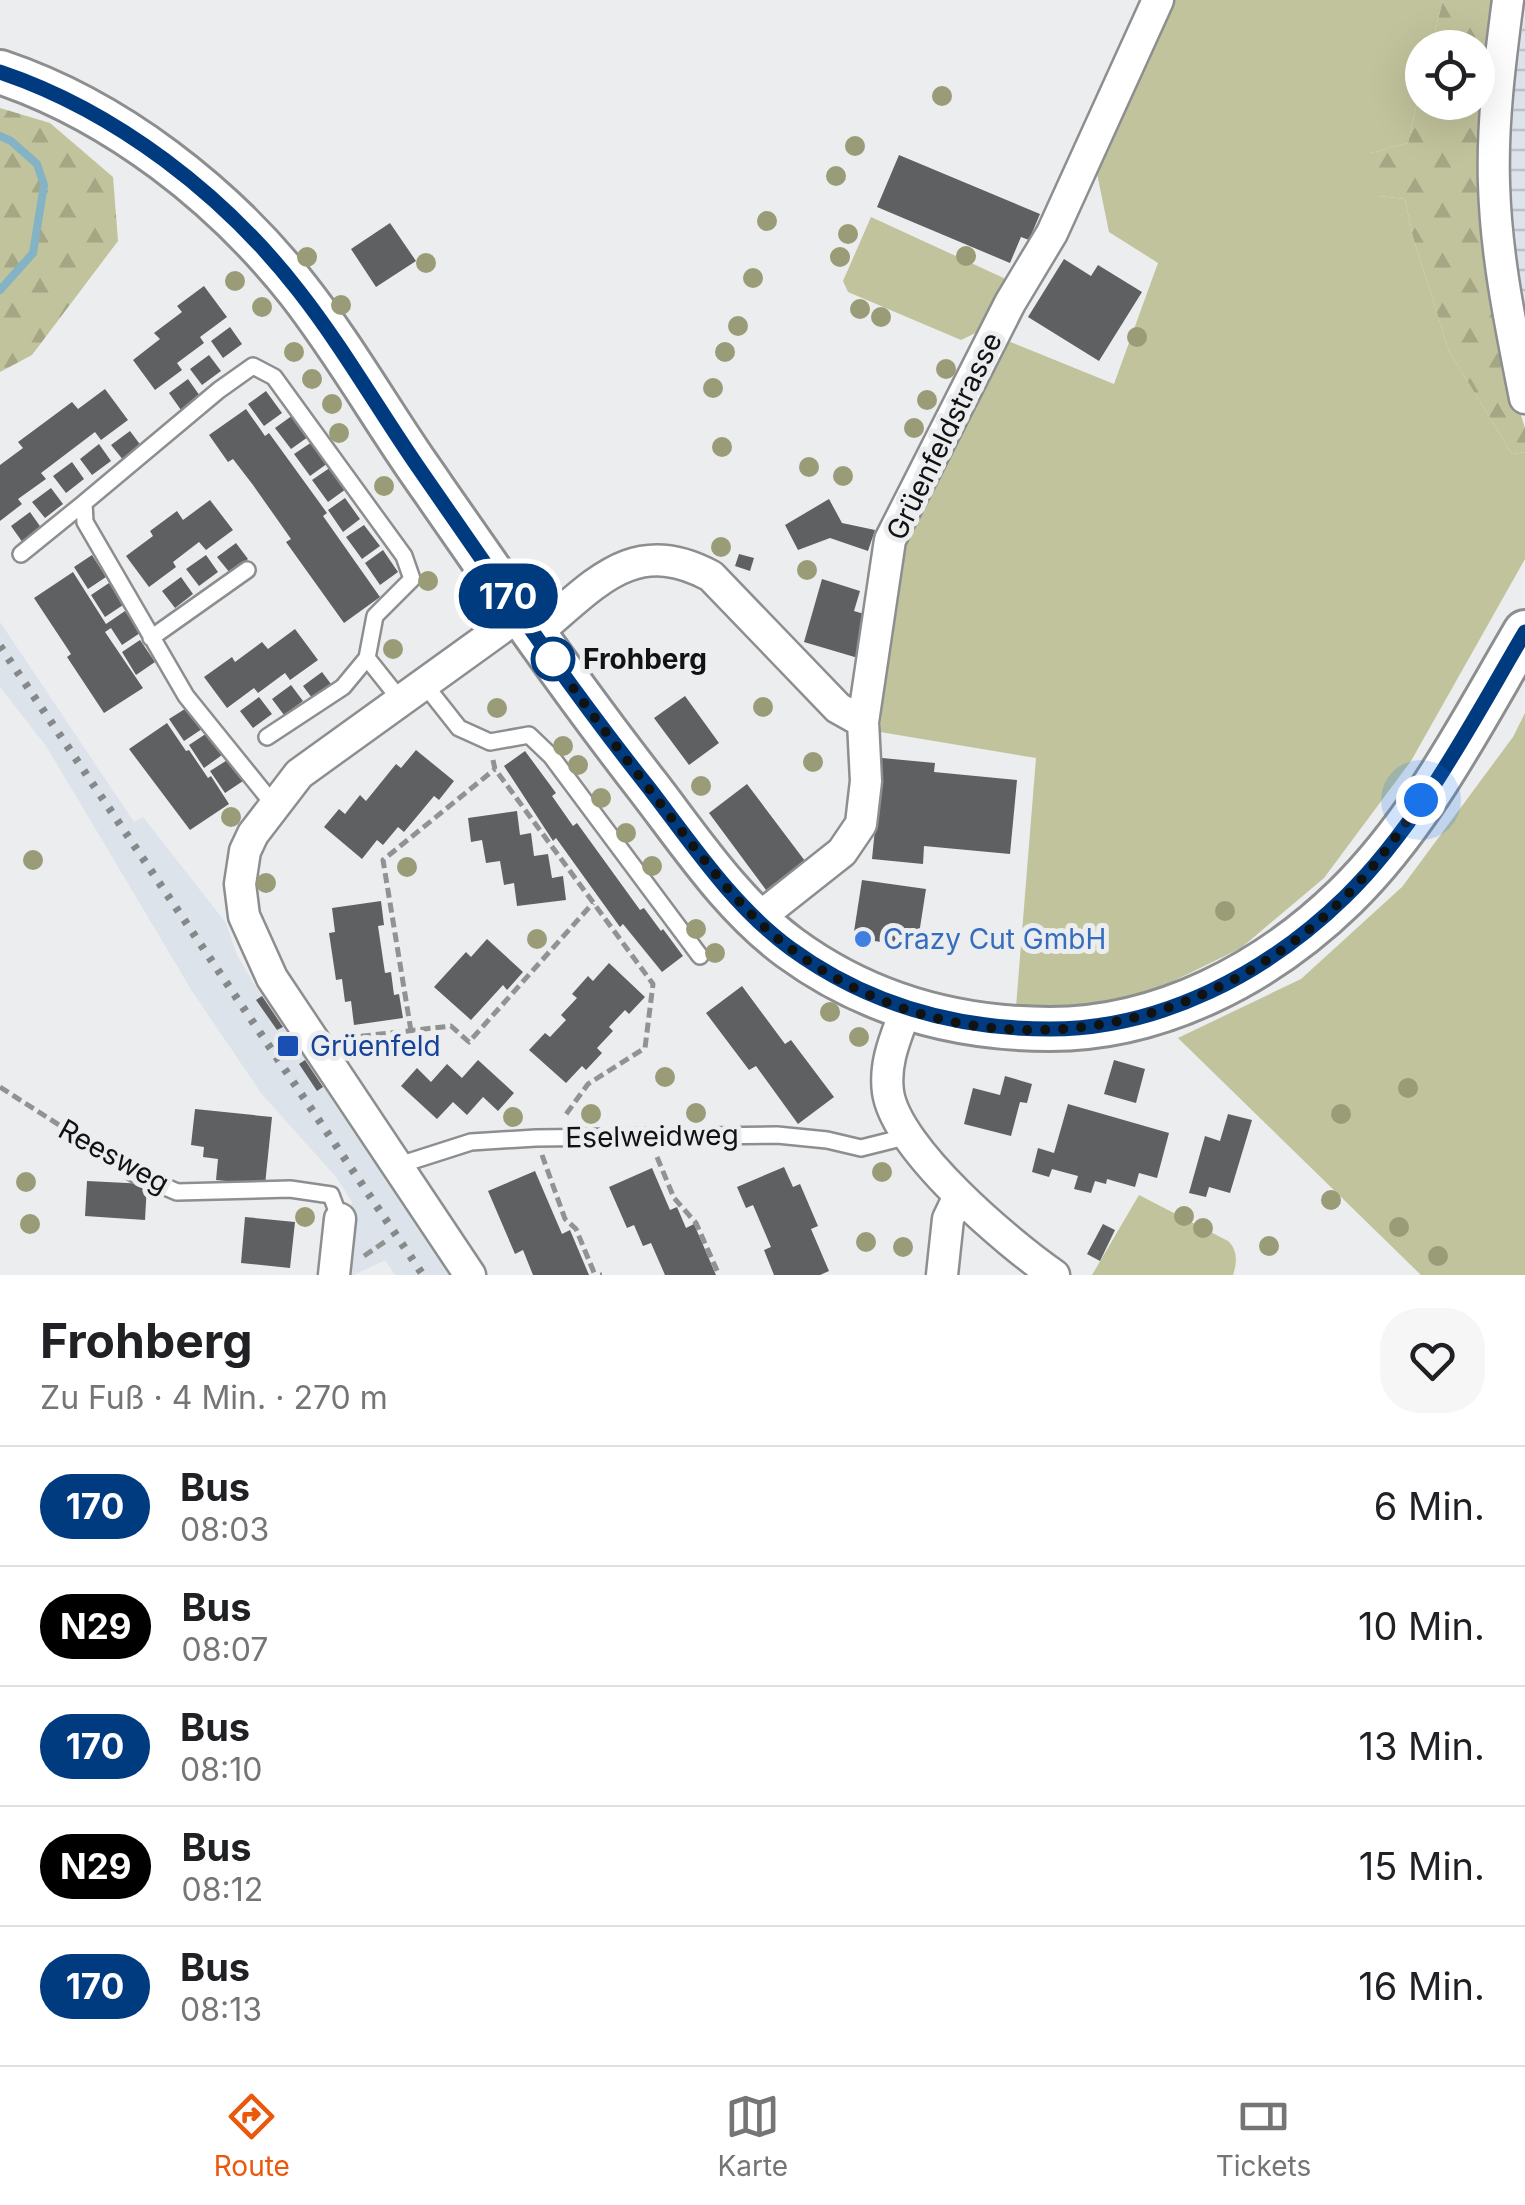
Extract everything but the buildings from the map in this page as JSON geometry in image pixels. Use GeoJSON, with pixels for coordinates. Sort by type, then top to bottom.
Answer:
{"type":"FeatureCollection","features":[{"type":"Feature","properties":{"kind":"main road"},"geometry":{"type":"LineString","coordinates":[[0,72],[54,94],[152,151],[248,232],[298,290],[528,624],[633,768],[756,920],[789,947],[848,984],[906,1009],[951,1022],[984,1026],[1072,1029],[1146,1016],[1234,980],[1290,944],[1372,868],[1452,755],[1525,632]]}},
{"type":"Feature","properties":{"kind":"street","name":"Grüenfeldstrasse"},"geometry":{"type":"LineString","coordinates":[[756,920],[842,852],[860,824],[866,781],[863,722],[890,540],[1010,303],[1052,233],[1158,0]]}},
{"type":"Feature","properties":{"kind":"street"},"geometry":{"type":"LineString","coordinates":[[1508,0],[1498,77],[1494,184],[1503,290],[1525,398]]}},
{"type":"Feature","properties":{"kind":"street"},"geometry":{"type":"LineString","coordinates":[[470,1275],[254,945],[241,900],[241,867],[262,818],[299,774],[331,748],[528,624],[621,568],[643,560],[668,558],[711,576],[838,708],[863,722]]}},
{"type":"Feature","properties":{"kind":"street"},"geometry":{"type":"LineString","coordinates":[[906,1009],[888,1072],[889,1096],[901,1127],[959,1196],[1054,1275]]}},
{"type":"Feature","properties":{"kind":"street"},"geometry":{"type":"LineString","coordinates":[[942,1275],[948,1219],[959,1196]]}},
{"type":"Feature","properties":{"kind":"street"},"geometry":{"type":"LineString","coordinates":[[334,1275],[340,1219]]}},
{"type":"Feature","properties":{"kind":"lane"},"geometry":{"type":"LineString","coordinates":[[21,554],[253,366],[274,377],[404,556],[412,579],[375,616],[367,658],[344,687],[267,737]]}},
{"type":"Feature","properties":{"kind":"lane"},"geometry":{"type":"LineString","coordinates":[[84,503],[85,522],[186,696],[274,804]]}},
{"type":"Feature","properties":{"kind":"lane"},"geometry":{"type":"LineString","coordinates":[[151,638],[247,570]]}},
{"type":"Feature","properties":{"kind":"lane"},"geometry":{"type":"LineString","coordinates":[[367,658],[458,728],[490,742],[529,735],[551,756],[700,956]]}},
{"type":"Feature","properties":{"kind":"lane","name":"Eselweidweg"},"geometry":{"type":"LineString","coordinates":[[396,1166],[471,1142],[536,1138],[777,1135],[861,1148],[909,1136]]}},
{"type":"Feature","properties":{"kind":"lane","name":"Reesweg"},"geometry":{"type":"LineString","coordinates":[[133,1173],[177,1192],[290,1189],[331,1194],[340,1219]]}},
{"type":"Feature","properties":{"kind":"path"},"geometry":{"type":"LineString","coordinates":[[490,742],[495,770],[652,984],[645,1048],[588,1084],[565,1112],[556,1137]]}},
{"type":"Feature","properties":{"kind":"path"},"geometry":{"type":"LineString","coordinates":[[411,1031],[383,860],[495,770]]}},
{"type":"Feature","properties":{"kind":"path"},"geometry":{"type":"LineString","coordinates":[[315,1042],[451,1026],[469,1042],[593,903]]}},
{"type":"Feature","properties":{"kind":"path","name":"Reesweg"},"geometry":{"type":"LineString","coordinates":[[0,1088],[133,1173]]}},
{"type":"Feature","properties":{"kind":"path"},"geometry":{"type":"LineString","coordinates":[[648,1136],[674,1198],[696,1223],[720,1275]]}},
{"type":"Feature","properties":{"kind":"path"},"geometry":{"type":"LineString","coordinates":[[536,1138],[565,1219],[576,1229],[599,1275]]}},
{"type":"Feature","properties":{"kind":"shaded area"},"geometry":{"type":"Polygon","coordinates":[[[1525,9],[1525,350],[1508,200],[1515,83],[1525,9]]]}},
{"type":"Feature","properties":{"kind":"shaded area"},"geometry":{"type":"Polygon","coordinates":[[[0,622],[134,822],[143,817],[226,923],[237,955],[254,984],[450,1275],[395,1275],[385,1260],[354,1275],[339,1275],[344,1221],[352,1202],[336,1177],[261,1093],[192,991],[46,746],[0,687],[0,622]]]}},
{"type":"Feature","properties":{"kind":"green space"},"geometry":{"type":"Polygon","coordinates":[[[1163,0],[1443,0],[1435,30],[1405,30],[1405,120],[1413,120],[1408,143],[1371,153],[1379,196],[1405,199],[1449,351],[1512,454],[1525,452],[1525,559],[1411,761],[1324,878],[1241,948],[1143,996],[1075,1009],[1016,1007],[1036,758],[880,732],[895,566],[1003,339],[1114,384],[1158,263],[1109,232],[1094,159],[1163,0]]]}},
{"type":"Feature","properties":{"kind":"green space"},"geometry":{"type":"Polygon","coordinates":[[[1443,0],[1500,0],[1495,58],[1495,30],[1435,30],[1443,0]]]}},
{"type":"Feature","properties":{"kind":"green space"},"geometry":{"type":"Polygon","coordinates":[[[0,108],[50,123],[113,177],[118,241],[32,355],[0,372],[0,108]]]}},
{"type":"Feature","properties":{"kind":"green space"},"geometry":{"type":"Polygon","coordinates":[[[1413,120],[1490,120],[1483,198],[1496,337],[1525,428],[1525,452],[1512,454],[1449,351],[1405,199],[1379,196],[1363,179],[1371,153],[1408,143],[1413,120]]]}},
{"type":"Feature","properties":{"kind":"green space"},"geometry":{"type":"Polygon","coordinates":[[[871,217],[1008,280],[988,327],[961,340],[848,292],[843,281],[871,217]]]}},
{"type":"Feature","properties":{"kind":"green space"},"geometry":{"type":"Polygon","coordinates":[[[1525,713],[1525,1275],[1421,1275],[1178,1038],[1301,979],[1402,887],[1513,737],[1525,713]]]}},
{"type":"Feature","properties":{"kind":"green space"},"geometry":{"type":"Polygon","coordinates":[[[1139,1195],[1228,1241],[1236,1257],[1233,1275],[1092,1275],[1139,1195]]]}},
{"type":"Feature","properties":{"kind":"waterway"},"geometry":{"type":"LineString","coordinates":[[0,136],[37,164],[44,185],[33,253],[0,290]]}},
{"type":"Feature","properties":{"kind":"railway"},"geometry":{"type":"LineString","coordinates":[[0,646],[423,1275]]}},
{"type":"Feature","properties":{"kind":"bus line","name":"170"},"geometry":{"type":"LineString","coordinates":[[0,72],[54,94],[152,151],[248,232],[298,290],[520,614],[704,859],[756,920],[789,947],[878,999],[951,1022],[1011,1029],[1072,1029],[1146,1016],[1234,980],[1290,944],[1372,868],[1452,755],[1525,632]]}},
{"type":"Feature","properties":{"kind":"place","name":"Frohberg"},"geometry":{"type":"Point","coordinates":[553,659]}},
{"type":"Feature","properties":{"kind":"place","name":"Crazy Cut GmbH"},"geometry":{"type":"Point","coordinates":[863,939]}},
{"type":"Feature","properties":{"kind":"place","name":"Grüenfeld"},"geometry":{"type":"Point","coordinates":[288,1046]}},
{"type":"Feature","properties":{"kind":"route"},"geometry":{"type":"LineString","coordinates":[[553,659],[704,859],[756,920],[789,947],[848,984],[878,999],[951,1022],[1011,1029],[1112,1025],[1185,1003],[1234,980],[1290,944],[1345,897],[1372,868],[1421,800]]}}]}
